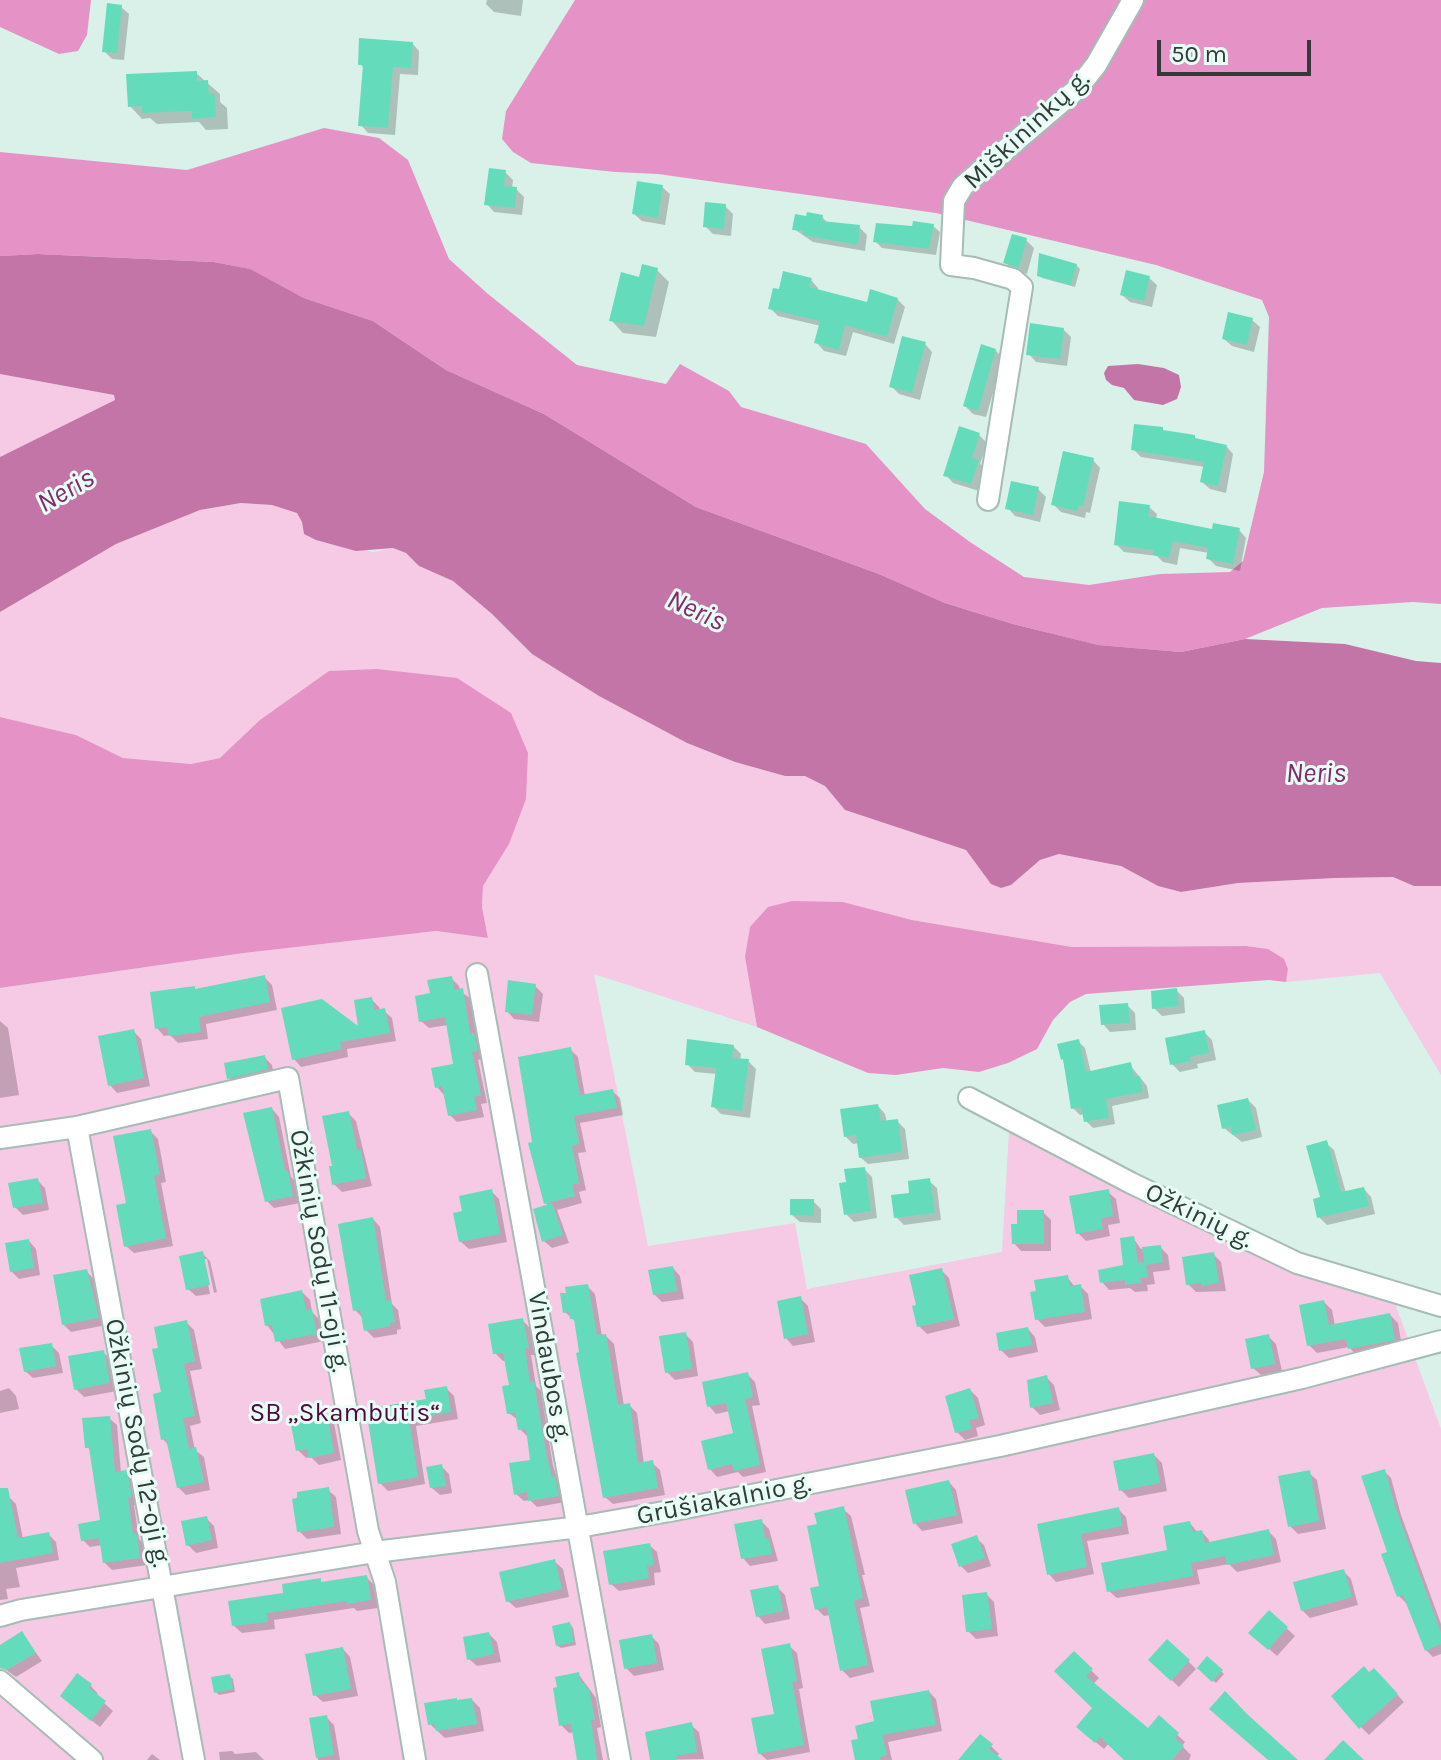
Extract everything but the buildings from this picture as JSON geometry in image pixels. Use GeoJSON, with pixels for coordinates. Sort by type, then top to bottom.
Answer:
{"type":"FeatureCollection","features":[{"type":"Feature","properties":{"kind":"street","name":"Miškininkų g."},"geometry":{"type":"LineString","coordinates":[[988,500],[1022,287],[1013,279],[951,265],[954,201],[963,186],[1077,89],[1096,65],[1133,0]]}},
{"type":"Feature","properties":{"kind":"street","name":"Vindaubos g."},"geometry":{"type":"LineString","coordinates":[[477,974],[620,1760]]}},
{"type":"Feature","properties":{"kind":"street","name":"Ožkinių Sodų 11-oji g."},"geometry":{"type":"LineString","coordinates":[[0,1138],[77,1127],[288,1078],[368,1531],[385,1582],[415,1760]]}},
{"type":"Feature","properties":{"kind":"street","name":"Ožkinių g."},"geometry":{"type":"LineString","coordinates":[[969,1098],[1131,1183],[1297,1263],[1441,1306]]}},
{"type":"Feature","properties":{"kind":"street","name":"Ožkinių Sodų 12-oji g."},"geometry":{"type":"LineString","coordinates":[[77,1127],[194,1760]]}},
{"type":"Feature","properties":{"kind":"street","name":"Grūšiakalnio g."},"geometry":{"type":"LineString","coordinates":[[0,1616],[375,1552],[579,1527],[1000,1446],[1302,1378],[1441,1341]]}},
{"type":"Feature","properties":{"kind":"street"},"geometry":{"type":"LineString","coordinates":[[0,1681],[92,1760]]}},
{"type":"Feature","properties":{"kind":"green space"},"geometry":{"type":"Polygon","coordinates":[[[0,374],[114,395],[116,400],[0,457],[0,374]]]}},
{"type":"Feature","properties":{"kind":"green space","name":"SB „Skambutis“"},"geometry":{"type":"Polygon","coordinates":[[[242,503],[272,505],[297,512],[304,534],[373,552],[393,548],[406,553],[419,566],[453,581],[532,654],[599,696],[687,743],[735,762],[785,776],[805,776],[825,786],[845,810],[966,850],[991,883],[1001,888],[1011,885],[1040,860],[1059,854],[1121,866],[1158,886],[1181,892],[1238,883],[1335,878],[1393,877],[1414,886],[1441,886],[1441,1075],[1380,973],[1286,982],[1288,969],[1268,949],[1246,946],[1072,947],[912,920],[843,902],[745,957],[757,1027],[594,974],[648,1246],[795,1223],[807,1289],[1002,1252],[1009,1132],[1285,1267],[1393,1298],[1441,1429],[1441,1760],[0,1760],[0,988],[244,953],[436,931],[488,938],[482,907],[483,886],[509,844],[241,741],[220,758],[191,764],[123,758],[76,735],[0,717],[0,612],[116,544],[200,510],[242,503]]]}},
{"type":"Feature","properties":{"kind":"shaded area"},"geometry":{"type":"Polygon","coordinates":[[[0,0],[91,0],[87,35],[78,51],[59,54],[0,27],[0,0]]]}},
{"type":"Feature","properties":{"kind":"shaded area"},"geometry":{"type":"Polygon","coordinates":[[[575,0],[1441,0],[1441,604],[1413,602],[1322,608],[1245,639],[1181,652],[1097,645],[945,603],[879,574],[696,507],[544,414],[446,370],[373,321],[304,298],[249,269],[214,262],[38,254],[0,256],[0,152],[187,170],[324,128],[379,138],[408,160],[449,259],[577,365],[666,384],[680,364],[729,391],[741,407],[866,444],[925,509],[1024,577],[1089,585],[1160,574],[1230,572],[1243,561],[1264,472],[1269,317],[1262,300],[1156,265],[936,213],[658,174],[531,163],[513,152],[502,139],[506,111],[575,0]]]}},
{"type":"Feature","properties":{"kind":"shaded area"},"geometry":{"type":"Polygon","coordinates":[[[377,669],[457,678],[511,713],[528,753],[526,799],[509,844],[483,886],[482,907],[488,938],[436,931],[244,953],[0,988],[0,717],[76,735],[123,758],[191,764],[220,758],[260,720],[329,671],[377,669]]]}},
{"type":"Feature","properties":{"kind":"shaded area"},"geometry":{"type":"Polygon","coordinates":[[[792,901],[843,902],[912,920],[1072,947],[1246,946],[1268,949],[1284,959],[1288,969],[1286,982],[1269,980],[1086,994],[1070,1002],[1053,1020],[1037,1049],[979,1072],[943,1068],[896,1075],[868,1073],[757,1027],[745,957],[750,927],[768,907],[792,901]]]}},
{"type":"Feature","properties":{"kind":"water","name":"Neris"},"geometry":{"type":"Polygon","coordinates":[[[38,254],[214,262],[250,269],[304,298],[373,321],[446,370],[544,414],[696,507],[879,574],[945,603],[1013,624],[1098,645],[1181,652],[1245,639],[1345,644],[1416,661],[1441,663],[1441,886],[1414,886],[1393,877],[1335,878],[1238,883],[1181,892],[1158,886],[1121,866],[1059,854],[1040,860],[1011,885],[1001,888],[991,884],[966,850],[845,810],[825,786],[805,776],[785,776],[735,762],[687,743],[599,696],[532,654],[453,581],[419,566],[406,553],[393,548],[356,551],[316,540],[304,534],[297,513],[272,505],[241,503],[200,510],[116,544],[0,612],[0,457],[115,400],[114,395],[0,374],[0,256],[38,254]]]}},
{"type":"Feature","properties":{"kind":"water"},"geometry":{"type":"Polygon","coordinates":[[[1138,364],[1164,368],[1179,375],[1181,387],[1177,399],[1163,405],[1134,400],[1124,388],[1106,380],[1104,373],[1108,366],[1138,364]]]}}]}
